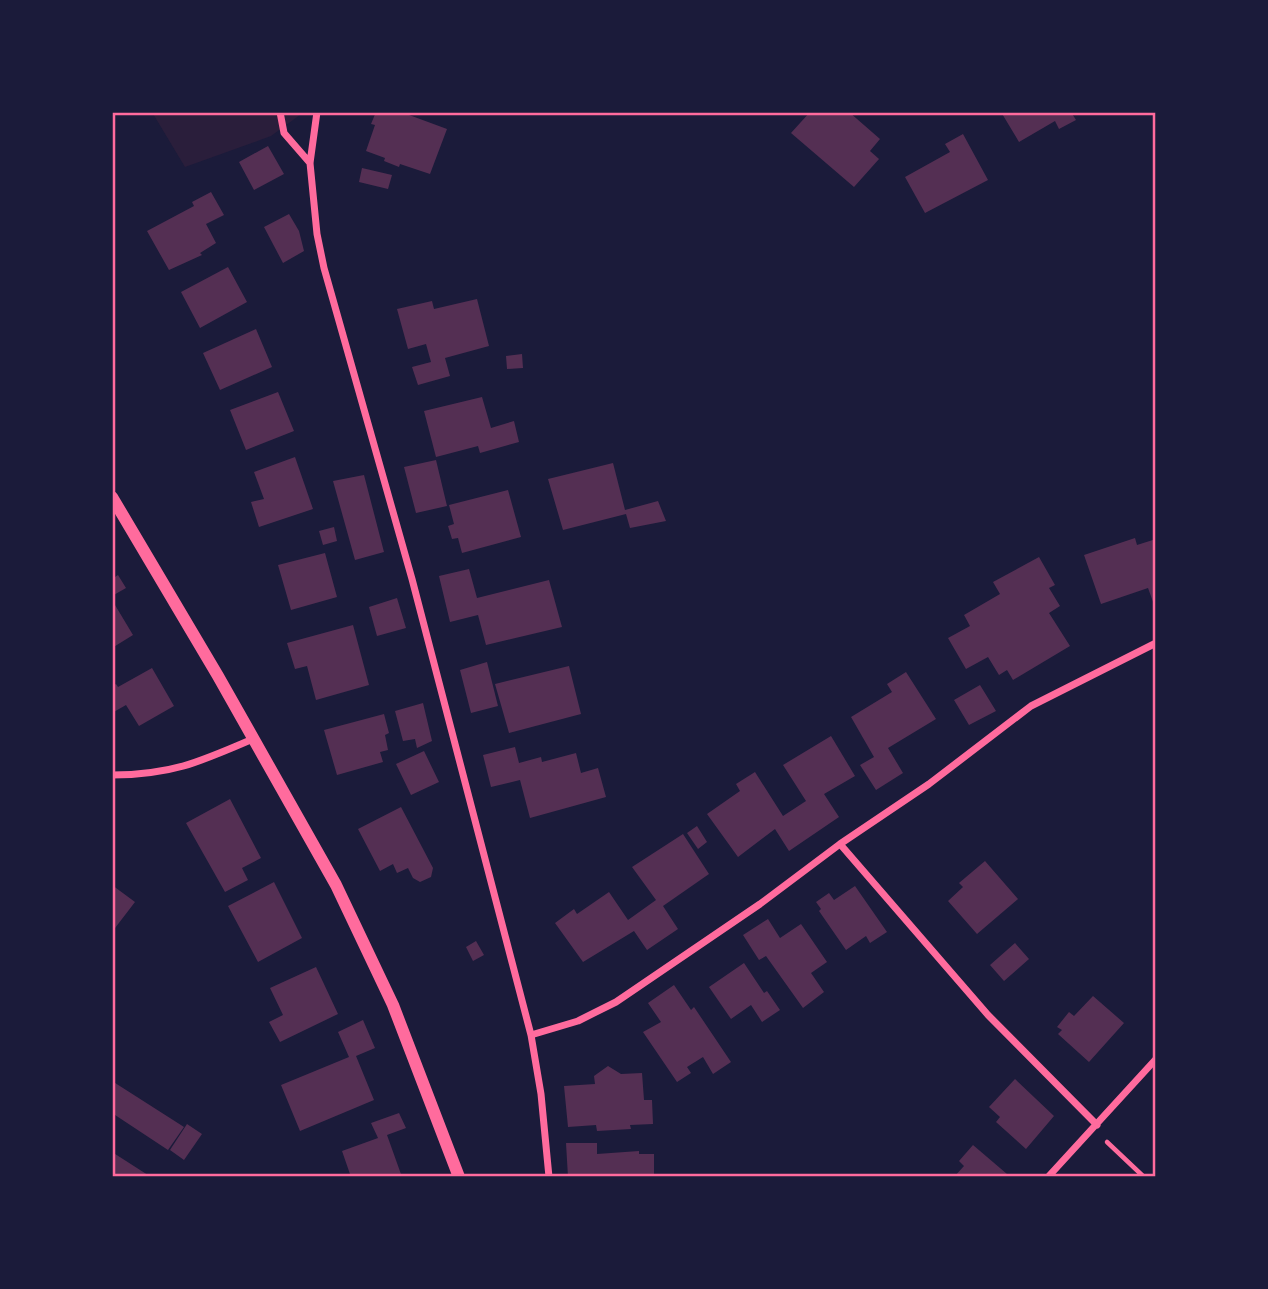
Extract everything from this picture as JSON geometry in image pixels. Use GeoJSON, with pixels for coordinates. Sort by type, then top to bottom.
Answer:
{"type":"FeatureCollection","features":[{"type":"Feature","properties":{"kind":"street"},"geometry":{"type":"LineString","coordinates":[[280,112],[284,133],[310,163]]}},
{"type":"Feature","properties":{"kind":"street"},"geometry":{"type":"LineString","coordinates":[[317,112],[310,163],[317,234],[324,268],[415,592],[531,1035],[546,1135],[548,1177]]}},
{"type":"Feature","properties":{"kind":"street"},"geometry":{"type":"LineString","coordinates":[[112,497],[324,863],[374,962],[421,1074],[459,1177]]}},
{"type":"Feature","properties":{"kind":"street"},"geometry":{"type":"LineString","coordinates":[[531,1035],[578,1021],[616,1002],[929,784],[1031,706],[1156,643]]}},
{"type":"Feature","properties":{"kind":"street"},"geometry":{"type":"LineString","coordinates":[[112,775],[178,769],[253,739]]}},
{"type":"Feature","properties":{"kind":"street"},"geometry":{"type":"LineString","coordinates":[[840,844],[988,1015],[1097,1125]]}},
{"type":"Feature","properties":{"kind":"street"},"geometry":{"type":"LineString","coordinates":[[1048,1177],[1156,1059]]}},
{"type":"Feature","properties":{"kind":"path"},"geometry":{"type":"LineString","coordinates":[[1097,1125],[1110,1145],[1144,1177]]}},
{"type":"Feature","properties":{"kind":"shaded area"},"geometry":{"type":"Polygon","coordinates":[[[152,112],[304,112],[271,136],[185,167],[152,112]]]}},
{"type":"Feature","properties":{"kind":"building"},"geometry":{"type":"Polygon","coordinates":[[[376,112],[401,112],[447,129],[430,174],[400,164],[399,167],[366,151],[375,125],[371,124],[376,112]]]}},
{"type":"Feature","properties":{"kind":"building"},"geometry":{"type":"Polygon","coordinates":[[[810,112],[849,112],[880,139],[870,151],[879,159],[854,187],[791,133],[810,112]]]}},
{"type":"Feature","properties":{"kind":"building"},"geometry":{"type":"Polygon","coordinates":[[[1001,112],[1071,112],[1076,120],[1059,129],[1055,121],[1019,142],[1001,112]]]}},
{"type":"Feature","properties":{"kind":"building"},"geometry":{"type":"Polygon","coordinates":[[[963,134],[988,180],[925,213],[905,177],[950,152],[945,144],[963,134]]]}},
{"type":"Feature","properties":{"kind":"building"},"geometry":{"type":"Polygon","coordinates":[[[268,146],[284,174],[254,190],[239,162],[268,146]]]}},
{"type":"Feature","properties":{"kind":"building"},"geometry":{"type":"Polygon","coordinates":[[[362,168],[392,175],[388,189],[359,182],[362,168]]]}},
{"type":"Feature","properties":{"kind":"building"},"geometry":{"type":"Polygon","coordinates":[[[211,192],[224,215],[206,224],[216,243],[200,253],[202,255],[169,270],[147,231],[194,206],[192,202],[211,192]]]}},
{"type":"Feature","properties":{"kind":"building"},"geometry":{"type":"Polygon","coordinates":[[[289,214],[299,231],[304,251],[283,263],[264,227],[289,214]]]}},
{"type":"Feature","properties":{"kind":"building"},"geometry":{"type":"Polygon","coordinates":[[[228,267],[247,302],[200,328],[181,292],[228,267]]]}},
{"type":"Feature","properties":{"kind":"building"},"geometry":{"type":"Polygon","coordinates":[[[477,299],[489,346],[445,358],[450,376],[418,385],[412,367],[431,362],[426,344],[408,349],[397,309],[432,301],[434,309],[477,299]]]}},
{"type":"Feature","properties":{"kind":"building"},"geometry":{"type":"Polygon","coordinates":[[[256,329],[272,367],[220,390],[203,353],[256,329]]]}},
{"type":"Feature","properties":{"kind":"building"},"geometry":{"type":"Polygon","coordinates":[[[522,354],[523,368],[507,369],[506,356],[522,354]]]}},
{"type":"Feature","properties":{"kind":"building"},"geometry":{"type":"Polygon","coordinates":[[[278,392],[294,431],[246,450],[230,410],[278,392]]]}},
{"type":"Feature","properties":{"kind":"building"},"geometry":{"type":"Polygon","coordinates":[[[482,397],[491,428],[514,421],[519,442],[480,453],[478,446],[436,457],[424,411],[482,397]]]}},
{"type":"Feature","properties":{"kind":"building"},"geometry":{"type":"Polygon","coordinates":[[[295,457],[313,509],[259,527],[251,502],[264,499],[254,472],[295,457]]]}},
{"type":"Feature","properties":{"kind":"building"},"geometry":{"type":"Polygon","coordinates":[[[436,460],[447,506],[416,513],[404,467],[436,460]]]}},
{"type":"Feature","properties":{"kind":"building"},"geometry":{"type":"Polygon","coordinates":[[[613,463],[625,510],[658,501],[666,521],[630,528],[626,514],[563,530],[548,479],[613,463]]]}},
{"type":"Feature","properties":{"kind":"building"},"geometry":{"type":"Polygon","coordinates":[[[364,475],[384,552],[355,560],[333,481],[364,475]]]}},
{"type":"Feature","properties":{"kind":"building"},"geometry":{"type":"Polygon","coordinates":[[[508,490],[521,537],[462,553],[458,538],[452,539],[448,526],[454,524],[449,505],[508,490]]]}},
{"type":"Feature","properties":{"kind":"building"},"geometry":{"type":"Polygon","coordinates":[[[334,527],[337,541],[323,545],[319,531],[334,527]]]}},
{"type":"Feature","properties":{"kind":"building"},"geometry":{"type":"Polygon","coordinates":[[[1135,538],[1137,545],[1156,539],[1156,610],[1148,588],[1101,604],[1084,555],[1135,538]]]}},
{"type":"Feature","properties":{"kind":"building"},"geometry":{"type":"Polygon","coordinates":[[[325,553],[337,597],[291,610],[278,565],[325,553]]]}},
{"type":"Feature","properties":{"kind":"building"},"geometry":{"type":"Polygon","coordinates":[[[1039,557],[1055,585],[1049,588],[1060,606],[1049,613],[1070,646],[1013,680],[1007,670],[999,675],[988,657],[966,669],[948,638],[970,626],[964,615],[1000,594],[993,582],[1039,557]]]}},
{"type":"Feature","properties":{"kind":"building"},"geometry":{"type":"Polygon","coordinates":[[[469,569],[477,598],[549,580],[562,627],[486,645],[478,615],[450,622],[439,576],[469,569]]]}},
{"type":"Feature","properties":{"kind":"building"},"geometry":{"type":"Polygon","coordinates":[[[118,575],[126,588],[112,596],[112,579],[118,575]]]}},
{"type":"Feature","properties":{"kind":"building"},"geometry":{"type":"Polygon","coordinates":[[[397,598],[406,628],[377,636],[369,607],[397,598]]]}},
{"type":"Feature","properties":{"kind":"building"},"geometry":{"type":"Polygon","coordinates":[[[112,600],[133,635],[112,648],[112,600]]]}},
{"type":"Feature","properties":{"kind":"building"},"geometry":{"type":"Polygon","coordinates":[[[353,625],[369,685],[316,700],[307,666],[295,669],[287,643],[353,625]]]}},
{"type":"Feature","properties":{"kind":"building"},"geometry":{"type":"Polygon","coordinates":[[[487,662],[498,706],[471,713],[460,670],[487,662]]]}},
{"type":"Feature","properties":{"kind":"building"},"geometry":{"type":"Polygon","coordinates":[[[569,666],[581,714],[509,733],[495,684],[569,666]]]}},
{"type":"Feature","properties":{"kind":"building"},"geometry":{"type":"Polygon","coordinates":[[[152,668],[174,706],[139,726],[126,705],[112,713],[112,686],[116,684],[118,687],[152,668]]]}},
{"type":"Feature","properties":{"kind":"building"},"geometry":{"type":"Polygon","coordinates":[[[906,672],[936,719],[888,748],[903,773],[876,790],[860,765],[874,757],[851,717],[892,692],[887,684],[906,672]]]}},
{"type":"Feature","properties":{"kind":"building"},"geometry":{"type":"Polygon","coordinates":[[[980,685],[996,711],[969,725],[954,700],[980,685]]]}},
{"type":"Feature","properties":{"kind":"building"},"geometry":{"type":"Polygon","coordinates":[[[423,703],[432,741],[417,748],[415,739],[403,741],[395,711],[423,703]]]}},
{"type":"Feature","properties":{"kind":"building"},"geometry":{"type":"Polygon","coordinates":[[[384,714],[389,733],[385,735],[388,750],[380,752],[383,762],[337,775],[324,730],[384,714]]]}},
{"type":"Feature","properties":{"kind":"building"},"geometry":{"type":"Polygon","coordinates":[[[831,736],[855,776],[824,794],[839,817],[789,851],[775,829],[738,857],[707,814],[740,791],[736,784],[755,772],[783,816],[806,801],[783,765],[831,736]]]}},
{"type":"Feature","properties":{"kind":"building"},"geometry":{"type":"Polygon","coordinates":[[[515,747],[519,763],[541,757],[542,762],[576,753],[581,773],[598,768],[606,797],[530,818],[520,780],[491,787],[483,755],[515,747]]]}},
{"type":"Feature","properties":{"kind":"building"},"geometry":{"type":"Polygon","coordinates":[[[424,751],[439,782],[411,795],[396,764],[424,751]]]}},
{"type":"Feature","properties":{"kind":"building"},"geometry":{"type":"Polygon","coordinates":[[[230,799],[261,858],[242,868],[248,880],[225,892],[186,823],[230,799]]]}},
{"type":"Feature","properties":{"kind":"building"},"geometry":{"type":"Polygon","coordinates":[[[401,807],[433,868],[431,877],[420,882],[413,878],[408,868],[397,873],[393,864],[380,871],[358,829],[401,807]]]}},
{"type":"Feature","properties":{"kind":"building"},"geometry":{"type":"Polygon","coordinates":[[[697,826],[707,842],[698,849],[687,833],[697,826]]]}},
{"type":"Feature","properties":{"kind":"building"},"geometry":{"type":"Polygon","coordinates":[[[683,834],[709,874],[663,906],[678,929],[647,950],[634,931],[583,962],[555,923],[574,909],[577,914],[609,892],[628,920],[656,900],[632,867],[683,834]]]}},
{"type":"Feature","properties":{"kind":"building"},"geometry":{"type":"Polygon","coordinates":[[[985,861],[1018,899],[977,934],[948,901],[963,887],[959,883],[985,861]]]}},
{"type":"Feature","properties":{"kind":"building"},"geometry":{"type":"Polygon","coordinates":[[[274,882],[302,938],[258,962],[228,906],[274,882]]]}},
{"type":"Feature","properties":{"kind":"building"},"geometry":{"type":"Polygon","coordinates":[[[112,885],[135,902],[112,932],[112,885]]]}},
{"type":"Feature","properties":{"kind":"building"},"geometry":{"type":"Polygon","coordinates":[[[855,886],[887,932],[870,943],[866,936],[846,950],[819,911],[821,909],[816,902],[829,893],[834,900],[855,886]]]}},
{"type":"Feature","properties":{"kind":"building"},"geometry":{"type":"Polygon","coordinates":[[[768,919],[780,938],[801,924],[827,962],[811,973],[824,992],[803,1008],[766,956],[759,960],[743,935],[768,919]]]}},
{"type":"Feature","properties":{"kind":"building"},"geometry":{"type":"Polygon","coordinates":[[[476,941],[484,955],[473,961],[466,947],[476,941]]]}},
{"type":"Feature","properties":{"kind":"building"},"geometry":{"type":"Polygon","coordinates":[[[1015,943],[1029,959],[1004,981],[990,965],[1015,943]]]}},
{"type":"Feature","properties":{"kind":"building"},"geometry":{"type":"Polygon","coordinates":[[[744,963],[764,993],[767,991],[780,1010],[762,1022],[751,1005],[731,1019],[709,987],[744,963]]]}},
{"type":"Feature","properties":{"kind":"building"},"geometry":{"type":"Polygon","coordinates":[[[316,967],[338,1014],[280,1042],[269,1022],[283,1015],[270,988],[316,967]]]}},
{"type":"Feature","properties":{"kind":"building"},"geometry":{"type":"Polygon","coordinates":[[[674,985],[691,1010],[694,1007],[731,1062],[713,1074],[703,1057],[687,1067],[691,1073],[677,1082],[643,1032],[661,1022],[648,1003],[674,985]]]}},
{"type":"Feature","properties":{"kind":"building"},"geometry":{"type":"Polygon","coordinates":[[[1093,996],[1124,1023],[1089,1062],[1058,1034],[1062,1030],[1057,1027],[1069,1012],[1074,1016],[1093,996]]]}},
{"type":"Feature","properties":{"kind":"building"},"geometry":{"type":"Polygon","coordinates":[[[363,1020],[375,1048],[356,1056],[374,1100],[300,1131],[281,1085],[349,1057],[338,1032],[363,1020]]]}},
{"type":"Feature","properties":{"kind":"building"},"geometry":{"type":"Polygon","coordinates":[[[608,1066],[621,1074],[642,1073],[644,1100],[652,1100],[653,1124],[630,1125],[631,1129],[597,1131],[596,1125],[568,1127],[564,1086],[595,1084],[594,1076],[608,1066]]]}},
{"type":"Feature","properties":{"kind":"building"},"geometry":{"type":"Polygon","coordinates":[[[1015,1079],[1054,1116],[1026,1149],[996,1122],[1000,1117],[989,1107],[1015,1079]]]}},
{"type":"Feature","properties":{"kind":"building"},"geometry":{"type":"Polygon","coordinates":[[[112,1081],[184,1127],[168,1150],[112,1113],[112,1081]]]}},
{"type":"Feature","properties":{"kind":"building"},"geometry":{"type":"Polygon","coordinates":[[[399,1113],[406,1128],[387,1135],[402,1177],[351,1177],[342,1151],[378,1138],[371,1123],[399,1113]]]}},
{"type":"Feature","properties":{"kind":"building"},"geometry":{"type":"Polygon","coordinates":[[[187,1124],[202,1134],[184,1160],[170,1150],[187,1124]]]}},
{"type":"Feature","properties":{"kind":"building"},"geometry":{"type":"Polygon","coordinates":[[[566,1143],[597,1143],[597,1154],[639,1151],[639,1154],[654,1154],[654,1177],[568,1177],[566,1143]]]}},
{"type":"Feature","properties":{"kind":"building"},"geometry":{"type":"Polygon","coordinates":[[[973,1145],[1007,1174],[1004,1177],[954,1177],[964,1166],[959,1161],[973,1145]]]}},
{"type":"Feature","properties":{"kind":"building"},"geometry":{"type":"Polygon","coordinates":[[[112,1152],[151,1177],[112,1177],[112,1152]]]}}]}
